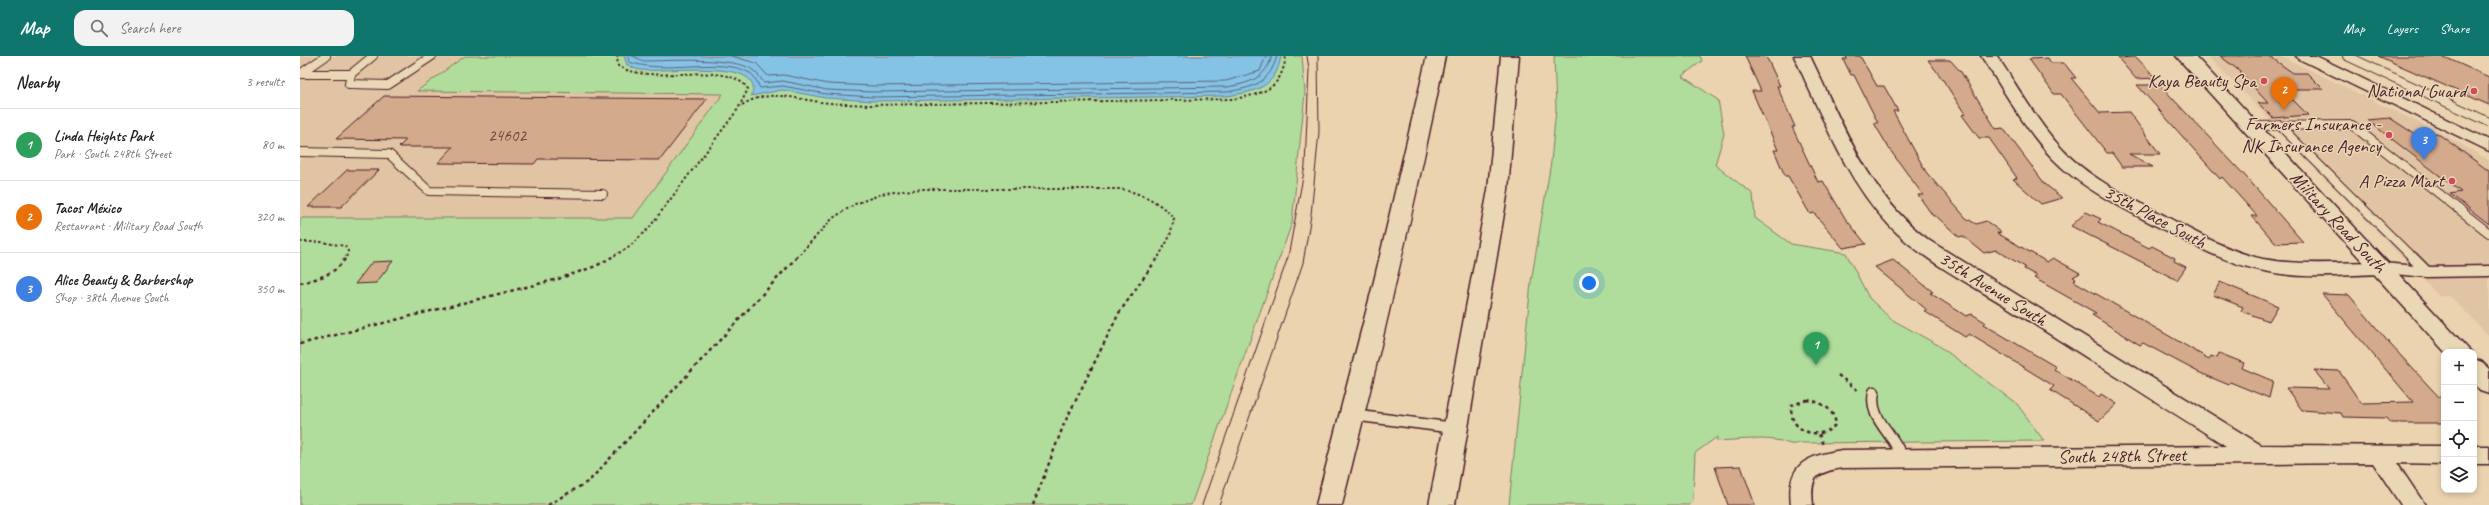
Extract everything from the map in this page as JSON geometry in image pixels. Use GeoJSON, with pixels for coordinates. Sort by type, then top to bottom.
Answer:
{"type":"FeatureCollection","features":[{"type":"Feature","properties":{"kind":"main road"},"geometry":{"type":"LineString","coordinates":[[1328,505],[1352,415],[1417,150],[1436,56]]}},
{"type":"Feature","properties":{"kind":"main road"},"geometry":{"type":"LineString","coordinates":[[1442,505],[1498,190],[1510,56]]}},
{"type":"Feature","properties":{"kind":"main road","name":"Military Road South"},"geometry":{"type":"LineString","coordinates":[[2185,56],[2456,349]]}},
{"type":"Feature","properties":{"kind":"main road"},"geometry":{"type":"LineString","coordinates":[[2477,371],[2489,385]]}},
{"type":"Feature","properties":{"kind":"street","name":"35th Avenue South"},"geometry":{"type":"LineString","coordinates":[[1802,56],[1869,190],[1889,215],[1914,238],[1947,261],[2257,454]]}},
{"type":"Feature","properties":{"kind":"street","name":"35th Place South"},"geometry":{"type":"LineString","coordinates":[[1989,56],[2056,152],[2075,170],[2098,187],[2139,210],[2222,252],[2262,265],[2302,268],[2381,268]]}},
{"type":"Feature","properties":{"kind":"street"},"geometry":{"type":"LineString","coordinates":[[2304,56],[2489,146]]}},
{"type":"Feature","properties":{"kind":"street","name":"South 248th Street"},"geometry":{"type":"LineString","coordinates":[[1802,505],[1799,489],[1803,473],[1813,465],[1830,460],[2257,454],[2441,455]]}},
{"type":"Feature","properties":{"kind":"street"},"geometry":{"type":"LineString","coordinates":[[2378,455],[2414,505]]}},
{"type":"Feature","properties":{"kind":"street"},"geometry":{"type":"LineString","coordinates":[[2477,455],[2489,455]]}},
{"type":"Feature","properties":{"kind":"lane"},"geometry":{"type":"LineString","coordinates":[[326,56],[300,74],[351,74],[373,56]]}},
{"type":"Feature","properties":{"kind":"lane"},"geometry":{"type":"LineString","coordinates":[[351,74],[349,84],[388,85],[432,56]]}},
{"type":"Feature","properties":{"kind":"lane"},"geometry":{"type":"LineString","coordinates":[[2347,56],[2489,122]]}},
{"type":"Feature","properties":{"kind":"lane"},"geometry":{"type":"LineString","coordinates":[[2278,125],[2328,176],[2366,210],[2427,272]]}},
{"type":"Feature","properties":{"kind":"lane"},"geometry":{"type":"LineString","coordinates":[[2249,126],[2352,125],[2489,233]]}},
{"type":"Feature","properties":{"kind":"lane"},"geometry":{"type":"LineString","coordinates":[[300,152],[389,154],[429,191],[603,194]]}},
{"type":"Feature","properties":{"kind":"lane"},"geometry":{"type":"LineString","coordinates":[[2381,268],[2427,272],[2489,271]]}},
{"type":"Feature","properties":{"kind":"lane"},"geometry":{"type":"LineString","coordinates":[[1874,392],[1871,401],[1873,412],[1893,437],[1902,458]]}},
{"type":"Feature","properties":{"kind":"lane"},"geometry":{"type":"LineString","coordinates":[[1352,415],[1455,428]]}},
{"type":"Feature","properties":{"kind":"path"},"geometry":{"type":"LineString","coordinates":[[300,344],[558,279],[596,266],[628,248],[649,228],[740,106],[748,89],[745,83],[737,78],[710,73],[634,74],[618,66],[617,56]]}},
{"type":"Feature","properties":{"kind":"path"},"geometry":{"type":"LineString","coordinates":[[740,106],[753,98],[776,94],[819,102],[867,105],[1233,99],[1258,94],[1273,86],[1282,77],[1286,56]]}},
{"type":"Feature","properties":{"kind":"path"},"geometry":{"type":"LineString","coordinates":[[548,505],[589,481],[833,218],[855,204],[885,193],[921,188],[1120,189],[1146,194],[1162,205],[1174,218],[1170,236],[1162,252],[1119,313],[1064,424],[1033,505]]}},
{"type":"Feature","properties":{"kind":"path"},"geometry":{"type":"LineString","coordinates":[[300,242],[335,244],[345,246],[348,251],[347,258],[341,266],[330,274],[300,284]]}},
{"type":"Feature","properties":{"kind":"path"},"geometry":{"type":"LineString","coordinates":[[1838,375],[1861,393]]}},
{"type":"Feature","properties":{"kind":"path"},"geometry":{"type":"LineString","coordinates":[[1814,400],[1826,405],[1836,419],[1834,428],[1830,431],[1812,433],[1795,424],[1790,414],[1790,410],[1796,402],[1814,400]]}},
{"type":"Feature","properties":{"kind":"shaded area"},"geometry":{"type":"Polygon","coordinates":[[[300,56],[465,56],[418,91],[723,94],[633,218],[300,218],[300,56]]]}},
{"type":"Feature","properties":{"kind":"shaded area"},"geometry":{"type":"Polygon","coordinates":[[[2208,56],[2281,56],[2440,133],[2489,160],[2489,336],[2450,296],[2439,296],[2208,56]]]}},
{"type":"Feature","properties":{"kind":"green space"},"geometry":{"type":"Polygon","coordinates":[[[465,56],[1302,56],[1305,93],[1292,223],[1191,505],[300,505],[300,218],[633,218],[723,94],[417,91],[465,56]]]}},
{"type":"Feature","properties":{"kind":"green space"},"geometry":{"type":"Polygon","coordinates":[[[1554,56],[1700,56],[1702,61],[1682,76],[1718,100],[1724,134],[1715,165],[1753,194],[1755,218],[1791,244],[1846,253],[1869,298],[1891,319],[1938,345],[2017,404],[2044,441],[1792,444],[1766,439],[1717,441],[1717,437],[1695,453],[1693,499],[1690,505],[1509,505],[1531,282],[1551,162],[1556,109],[1554,56]]]}},
{"type":"Feature","properties":{"kind":"water"},"geometry":{"type":"Polygon","coordinates":[[[624,56],[1281,56],[1275,75],[1263,86],[1256,90],[1228,96],[873,101],[826,98],[782,90],[751,96],[752,84],[744,76],[729,71],[689,69],[639,70],[627,65],[624,56]]]}},
{"type":"Feature","properties":{"kind":"building"},"geometry":{"type":"Polygon","coordinates":[[[1745,56],[1764,56],[1768,60],[1780,86],[1777,86],[1795,127],[1792,127],[1818,182],[1823,181],[1845,218],[1866,244],[1843,248],[1814,213],[1810,214],[1788,176],[1785,176],[1774,150],[1778,150],[1752,91],[1761,91],[1745,56]]]}},
{"type":"Feature","properties":{"kind":"building"},"geometry":{"type":"Polygon","coordinates":[[[1846,56],[1860,56],[1877,86],[1884,86],[1898,111],[1893,111],[1926,172],[1966,218],[1976,224],[1986,221],[2001,232],[1997,233],[2047,262],[2053,258],[2080,273],[2073,277],[2076,279],[2074,281],[2209,359],[2211,356],[2217,358],[2219,353],[2244,363],[2242,368],[2273,381],[2269,398],[2230,382],[2229,385],[2198,372],[2143,343],[2140,345],[2092,315],[2096,313],[2034,278],[2037,276],[2024,269],[2025,267],[1996,250],[1984,253],[1963,236],[1959,237],[1936,216],[1933,216],[1918,195],[1923,195],[1890,150],[1874,123],[1878,123],[1854,75],[1851,75],[1843,59],[1847,59],[1846,56]]]}},
{"type":"Feature","properties":{"kind":"building"},"geometry":{"type":"Polygon","coordinates":[[[2220,56],[2269,56],[2293,73],[2307,73],[2323,89],[2282,89],[2308,115],[2273,118],[2258,103],[2268,103],[2237,69],[2220,56]]]}},
{"type":"Feature","properties":{"kind":"building","name":"National Guard"},"geometry":{"type":"Polygon","coordinates":[[[2378,56],[2442,56],[2489,77],[2489,105],[2378,56]]]}},
{"type":"Feature","properties":{"kind":"building"},"geometry":{"type":"Polygon","coordinates":[[[2136,57],[2156,78],[2136,79],[2118,58],[2136,57]]]}},
{"type":"Feature","properties":{"kind":"building"},"geometry":{"type":"Polygon","coordinates":[[[2048,58],[2051,63],[2064,63],[2076,78],[2071,78],[2100,113],[2129,112],[2160,154],[2129,154],[2153,167],[2122,167],[2112,153],[2107,153],[2061,94],[2054,94],[2029,59],[2048,58]]]}},
{"type":"Feature","properties":{"kind":"building"},"geometry":{"type":"Polygon","coordinates":[[[1928,60],[1950,60],[1961,72],[1996,129],[2003,128],[2045,184],[2062,198],[2041,204],[2013,179],[2017,178],[1989,138],[1979,138],[1962,115],[1965,114],[1928,60]]]}},
{"type":"Feature","properties":{"kind":"building"},"geometry":{"type":"Polygon","coordinates":[[[2137,85],[2160,85],[2248,179],[2303,242],[2275,243],[2252,216],[2257,216],[2222,177],[2220,179],[2137,85]]]}},
{"type":"Feature","properties":{"kind":"building"},"geometry":{"type":"Polygon","coordinates":[[[384,96],[707,99],[660,160],[538,159],[534,164],[438,163],[453,147],[399,147],[406,140],[336,139],[384,96]]]}},
{"type":"Feature","properties":{"kind":"building"},"geometry":{"type":"Polygon","coordinates":[[[2390,118],[2416,135],[2437,133],[2489,171],[2489,224],[2450,194],[2461,192],[2367,120],[2390,118]]]}},
{"type":"Feature","properties":{"kind":"building"},"geometry":{"type":"Polygon","coordinates":[[[347,170],[379,170],[341,207],[308,207],[347,170]]]}},
{"type":"Feature","properties":{"kind":"building"},"geometry":{"type":"Polygon","coordinates":[[[2086,212],[2101,219],[2098,222],[2149,248],[2152,246],[2175,258],[2174,261],[2186,267],[2177,280],[2071,226],[2086,212]]]}},
{"type":"Feature","properties":{"kind":"building"},"geometry":{"type":"Polygon","coordinates":[[[1893,260],[1933,292],[1930,293],[1966,316],[1972,314],[1985,322],[1983,324],[2056,367],[2054,369],[2099,397],[2101,394],[2117,404],[2099,421],[2050,390],[2054,386],[1969,334],[1965,337],[1924,311],[1927,310],[1875,267],[1893,260]]]}},
{"type":"Feature","properties":{"kind":"building"},"geometry":{"type":"Polygon","coordinates":[[[393,261],[376,283],[355,284],[372,262],[393,261]]]}},
{"type":"Feature","properties":{"kind":"building"},"geometry":{"type":"Polygon","coordinates":[[[2220,282],[2278,306],[2269,321],[2241,311],[2243,307],[2213,295],[2220,282]]]}},
{"type":"Feature","properties":{"kind":"building"},"geometry":{"type":"Polygon","coordinates":[[[2322,294],[2349,295],[2389,343],[2439,397],[2441,397],[2441,423],[2390,423],[2386,418],[2343,417],[2341,413],[2302,410],[2286,388],[2329,389],[2314,370],[2339,371],[2361,403],[2413,402],[2322,294]]]}},
{"type":"Feature","properties":{"kind":"building"},"geometry":{"type":"Polygon","coordinates":[[[1741,466],[1755,505],[1728,505],[1715,467],[1741,466]]]}},
{"type":"Feature","properties":{"kind":"tram line"},"geometry":{"type":"LineString","coordinates":[[1202,505],[1288,257],[1305,166],[1309,69],[1307,56]]}},
{"type":"Feature","properties":{"kind":"tram line"},"geometry":{"type":"LineString","coordinates":[[1219,505],[1303,263],[1311,215],[1319,132],[1318,56]]}},
{"type":"Feature","properties":{"kind":"place","name":"Kaya Beauty Spa"},"geometry":{"type":"Point","coordinates":[2264,81]}},
{"type":"Feature","properties":{"kind":"place","name":"National Guard"},"geometry":{"type":"Point","coordinates":[2474,91]}},
{"type":"Feature","properties":{"kind":"place","name":"Tacos México"},"geometry":{"type":"Point","coordinates":[2284,110]}},
{"type":"Feature","properties":{"kind":"place","name":"Farmers Insurance - NK Insurance Agency"},"geometry":{"type":"Point","coordinates":[2389,135]}},
{"type":"Feature","properties":{"kind":"place","name":"Alice Beauty & Barbershop"},"geometry":{"type":"Point","coordinates":[2424,160]}},
{"type":"Feature","properties":{"kind":"place","name":"A Pizza Mart"},"geometry":{"type":"Point","coordinates":[2452,181]}},
{"type":"Feature","properties":{"kind":"place","name":"Linda Heights Park"},"geometry":{"type":"Point","coordinates":[1816,365]}}]}
